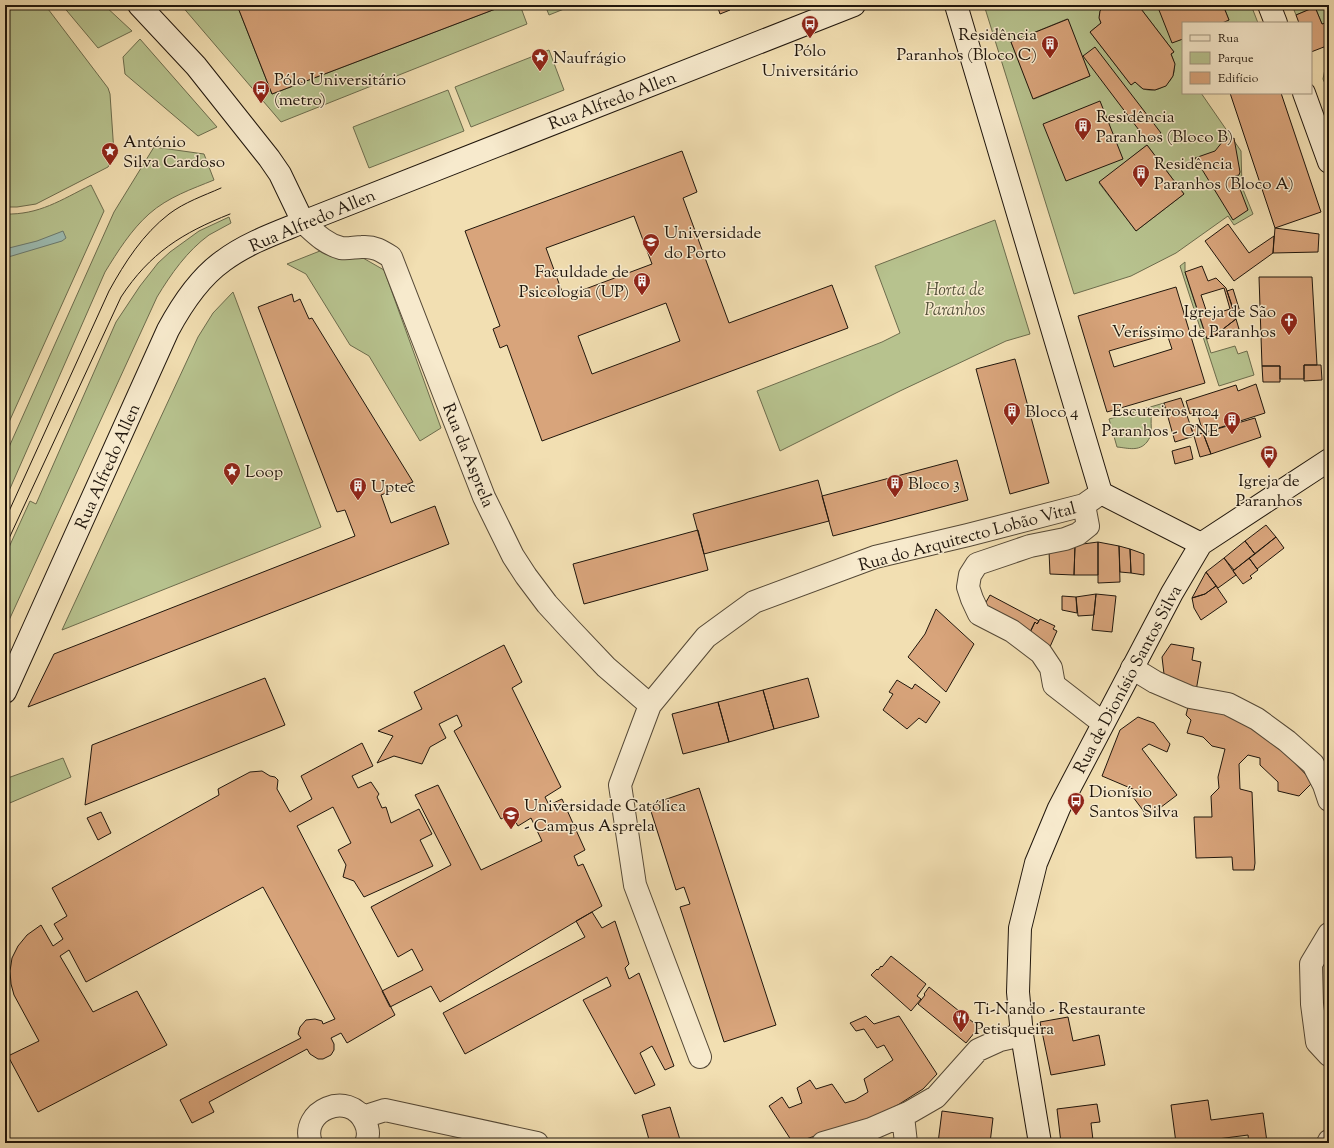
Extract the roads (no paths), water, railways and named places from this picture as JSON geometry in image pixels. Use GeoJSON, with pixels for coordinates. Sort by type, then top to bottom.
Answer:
{"type":"FeatureCollection","features":[{"type":"Feature","properties":{"kind":"street"},"geometry":{"type":"LineString","coordinates":[[139,5],[196,66],[269,158],[280,174],[303,222]]}},
{"type":"Feature","properties":{"kind":"street","name":"Rua Alfredo Allen"},"geometry":{"type":"LineString","coordinates":[[5,692],[168,330],[177,314],[202,279],[224,260],[254,243],[303,222],[854,5]]}},
{"type":"Feature","properties":{"kind":"street"},"geometry":{"type":"LineString","coordinates":[[956,5],[1093,499],[1088,526],[1078,534],[1065,539],[1030,546],[977,564],[970,575],[968,586],[972,600],[979,614],[1012,631],[1041,653],[1051,668],[1054,685],[1103,723]]}},
{"type":"Feature","properties":{"kind":"street"},"geometry":{"type":"LineString","coordinates":[[1269,5],[1276,22]]}},
{"type":"Feature","properties":{"kind":"street"},"geometry":{"type":"LineString","coordinates":[[1304,94],[1329,162]]}},
{"type":"Feature","properties":{"kind":"street","name":"Rua da Asprela"},"geometry":{"type":"LineString","coordinates":[[303,222],[320,238],[332,245],[341,248],[362,247],[382,250],[391,257],[484,497],[513,556],[547,604],[569,628],[606,667],[650,705]]}},
{"type":"Feature","properties":{"kind":"street"},"geometry":{"type":"LineString","coordinates":[[1093,499],[1124,506],[1201,544],[1329,460]]}},
{"type":"Feature","properties":{"kind":"street","name":"Rua do Arquitecto Lobão Vital"},"geometry":{"type":"LineString","coordinates":[[700,1057],[635,885],[620,785],[650,705],[706,637],[754,602],[875,557],[968,535],[1093,499]]}},
{"type":"Feature","properties":{"kind":"street","name":"Rua de Dionísio Santos Silva"},"geometry":{"type":"LineString","coordinates":[[1040,1143],[1022,1035],[1018,992],[1020,928],[1036,863],[1059,808],[1132,668],[1201,544]]}},
{"type":"Feature","properties":{"kind":"street"},"geometry":{"type":"LineString","coordinates":[[1132,668],[1155,682],[1190,697],[1228,704],[1257,719],[1287,741],[1313,764],[1324,785],[1329,800]]}},
{"type":"Feature","properties":{"kind":"street"},"geometry":{"type":"LineString","coordinates":[[1329,934],[1311,964],[1312,1004],[1317,1042],[1329,1055]]}},
{"type":"Feature","properties":{"kind":"street"},"geometry":{"type":"LineString","coordinates":[[823,1143],[874,1136],[936,1097],[978,1050],[1000,1040],[1022,1035]]}},
{"type":"Feature","properties":{"kind":"street"},"geometry":{"type":"LineString","coordinates":[[311,1143],[310,1130],[313,1121],[319,1113],[327,1108],[337,1105],[347,1106],[356,1110],[363,1118],[372,1142]]}},
{"type":"Feature","properties":{"kind":"street"},"geometry":{"type":"LineString","coordinates":[[363,1118],[385,1110],[537,1143]]}},
{"type":"Feature","properties":{"kind":"street"},"geometry":{"type":"LineString","coordinates":[[904,1116],[906,1143]]}},
{"type":"Feature","properties":{"kind":"water"},"geometry":{"type":"Polygon","coordinates":[[[63,231],[66,238],[62,241],[5,258],[5,249],[37,241],[63,231]]]}},
{"type":"Feature","properties":{"kind":"tram line"},"geometry":{"type":"LineString","coordinates":[[5,520],[109,291],[128,259],[151,230],[169,214],[188,203],[221,188]]}},
{"type":"Feature","properties":{"kind":"tram line"},"geometry":{"type":"LineString","coordinates":[[5,547],[121,297],[144,268],[168,246],[197,229],[230,214]]}},
{"type":"Feature","properties":{"kind":"place","name":"Pólo Universitário"},"geometry":{"type":"Point","coordinates":[810,39]}},
{"type":"Feature","properties":{"kind":"place","name":"Residência Paranhos (Bloco C)"},"geometry":{"type":"Point","coordinates":[1050,59]}},
{"type":"Feature","properties":{"kind":"place","name":"Naufrágio"},"geometry":{"type":"Point","coordinates":[540,72]}},
{"type":"Feature","properties":{"kind":"place","name":"Pólo Universitário (metro)"},"geometry":{"type":"Point","coordinates":[261,104]}},
{"type":"Feature","properties":{"kind":"place","name":"Residência Paranhos (Bloco B)"},"geometry":{"type":"Point","coordinates":[1083,141]}},
{"type":"Feature","properties":{"kind":"place","name":"António Silva Cardoso"},"geometry":{"type":"Point","coordinates":[110,166]}},
{"type":"Feature","properties":{"kind":"place","name":"Residência Paranhos (Bloco A)"},"geometry":{"type":"Point","coordinates":[1141,188]}},
{"type":"Feature","properties":{"kind":"place","name":"Universidade do Porto"},"geometry":{"type":"Point","coordinates":[651,257]}},
{"type":"Feature","properties":{"kind":"place","name":"Faculdade de Psicologia (UP)"},"geometry":{"type":"Point","coordinates":[642,296]}},
{"type":"Feature","properties":{"kind":"place","name":"Igreja de São Veríssimo de Paranhos"},"geometry":{"type":"Point","coordinates":[1289,336]}},
{"type":"Feature","properties":{"kind":"place","name":"Bloco 4"},"geometry":{"type":"Point","coordinates":[1012,426]}},
{"type":"Feature","properties":{"kind":"place","name":"Escuteiros 1104 Paranhos - CNE"},"geometry":{"type":"Point","coordinates":[1232,435]}},
{"type":"Feature","properties":{"kind":"place","name":"Igreja de Paranhos"},"geometry":{"type":"Point","coordinates":[1269,469]}},
{"type":"Feature","properties":{"kind":"place","name":"Loop"},"geometry":{"type":"Point","coordinates":[232,486]}},
{"type":"Feature","properties":{"kind":"place","name":"Bloco 3"},"geometry":{"type":"Point","coordinates":[895,498]}},
{"type":"Feature","properties":{"kind":"place","name":"Uptec"},"geometry":{"type":"Point","coordinates":[358,501]}},
{"type":"Feature","properties":{"kind":"place","name":"Dionísio Santos Silva"},"geometry":{"type":"Point","coordinates":[1076,816]}},
{"type":"Feature","properties":{"kind":"place","name":"Universidade Católica - Campus Asprela"},"geometry":{"type":"Point","coordinates":[511,830]}},
{"type":"Feature","properties":{"kind":"place","name":"Ti-Nando - Restaurante Petisqueira"},"geometry":{"type":"Point","coordinates":[961,1033]}},
{"type":"Feature","properties":{"kind":"park label","name":"Horta de Paranhos"},"geometry":{"type":"Point","coordinates":[955,299]}}]}
